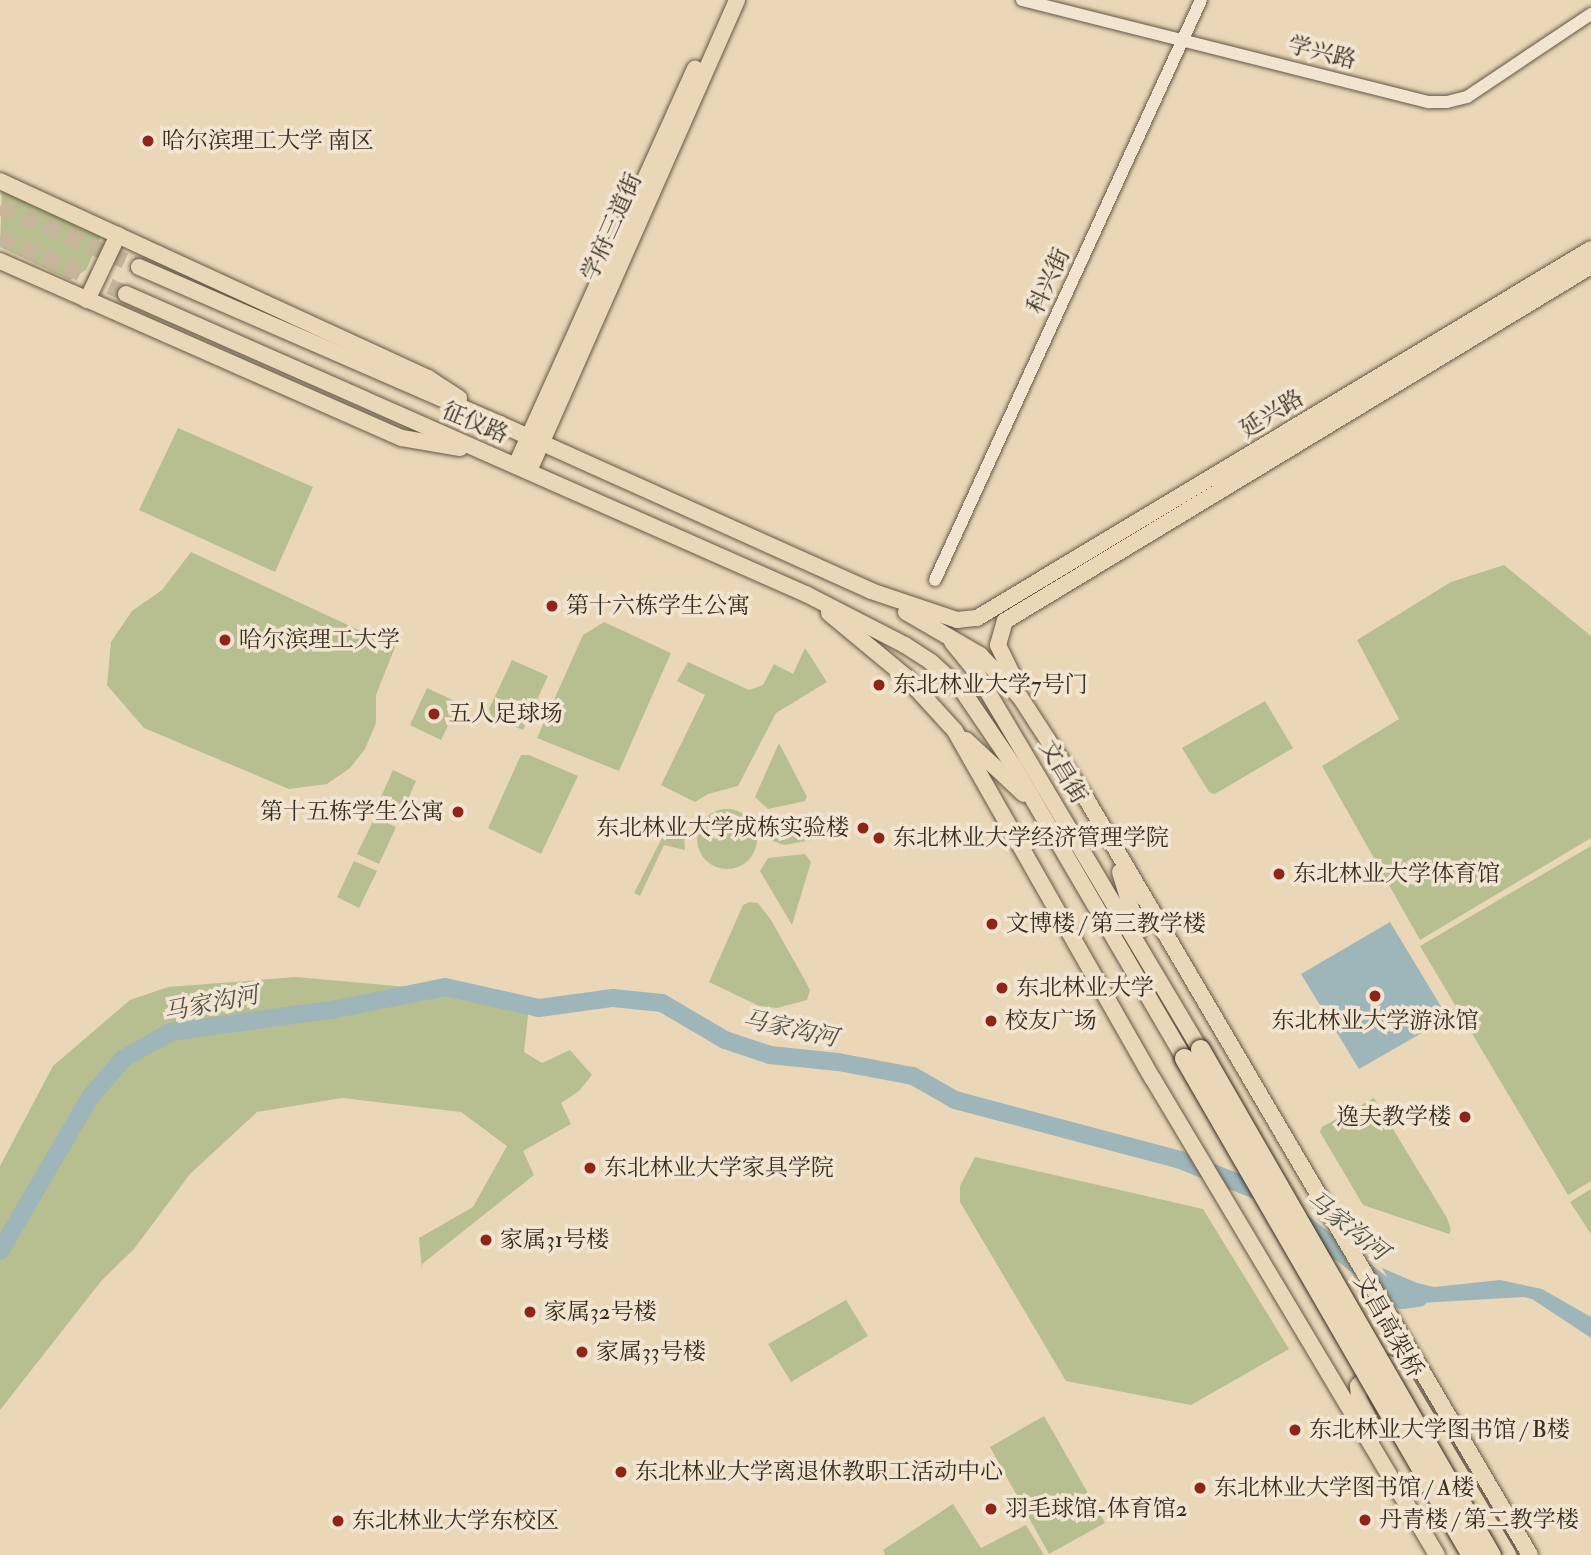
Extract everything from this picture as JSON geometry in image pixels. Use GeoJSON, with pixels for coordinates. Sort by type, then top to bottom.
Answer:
{"type":"FeatureCollection","features":[{"type":"Feature","properties":{"kind":"highway","name":"文昌高架桥"},"geometry":{"type":"LineString","coordinates":[[1192,1054],[1471,1555]]}},
{"type":"Feature","properties":{"kind":"highway","name":"文昌高架桥"},"geometry":{"type":"LineString","coordinates":[[1192,1054],[1491,1555]]}},
{"type":"Feature","properties":{"kind":"main road","name":"学府三道街"},"geometry":{"type":"LineString","coordinates":[[535,441],[726,0]]}},
{"type":"Feature","properties":{"kind":"main road","name":"学府三道街"},"geometry":{"type":"LineString","coordinates":[[522,468],[737,0]]}},
{"type":"Feature","properties":{"kind":"main road"},"geometry":{"type":"LineString","coordinates":[[0,181],[428,378],[500,424]]}},
{"type":"Feature","properties":{"kind":"main road"},"geometry":{"type":"LineString","coordinates":[[87,300],[118,235]]}},
{"type":"Feature","properties":{"kind":"main road","name":"延兴路"},"geometry":{"type":"LineString","coordinates":[[870,591],[948,618],[977,618],[1591,249]]}},
{"type":"Feature","properties":{"kind":"main road"},"geometry":{"type":"LineString","coordinates":[[0,261],[402,438],[486,453]]}},
{"type":"Feature","properties":{"kind":"main road","name":"延兴路"},"geometry":{"type":"LineString","coordinates":[[1075,782],[1055,741],[1000,654],[999,636],[1005,621],[1591,266]]}},
{"type":"Feature","properties":{"kind":"main road"},"geometry":{"type":"LineString","coordinates":[[139,267],[500,424],[870,591],[972,650],[1000,674],[1020,696],[1075,782],[1530,1555]]}},
{"type":"Feature","properties":{"kind":"main road","name":"征仪路"},"geometry":{"type":"LineString","coordinates":[[126,294],[806,594]]}},
{"type":"Feature","properties":{"kind":"main road"},"geometry":{"type":"LineString","coordinates":[[806,594],[905,676],[956,732],[985,755],[1035,805]]}},
{"type":"Feature","properties":{"kind":"main road","name":"文昌街"},"geometry":{"type":"LineString","coordinates":[[806,594],[905,645],[948,675],[977,709],[1192,1054]]}},
{"type":"Feature","properties":{"kind":"main road","name":"文昌街"},"geometry":{"type":"LineString","coordinates":[[942,633],[976,672],[1159,978],[1192,1054]]}},
{"type":"Feature","properties":{"kind":"main road"},"geometry":{"type":"LineString","coordinates":[[956,732],[1153,1079],[1436,1552]]}},
{"type":"Feature","properties":{"kind":"main road"},"geometry":{"type":"LineString","coordinates":[[1114,849],[1142,943],[1159,978]]}},
{"type":"Feature","properties":{"kind":"main road"},"geometry":{"type":"LineString","coordinates":[[1436,1552],[1417,1500],[1357,1393],[1365,1376],[1383,1365],[1396,1366],[1406,1380],[1508,1555]]}},
{"type":"Feature","properties":{"kind":"street","name":"学兴路"},"geometry":{"type":"LineString","coordinates":[[1022,0],[1429,102],[1447,102],[1466,97],[1591,14]]}},
{"type":"Feature","properties":{"kind":"street","name":"科兴街"},"geometry":{"type":"LineString","coordinates":[[935,580],[1201,0]]}},
{"type":"Feature","properties":{"kind":"green space"},"geometry":{"type":"Polygon","coordinates":[[[2,188],[102,234],[86,270],[70,280],[0,247],[2,188]]]}},
{"type":"Feature","properties":{"kind":"green space"},"geometry":{"type":"Polygon","coordinates":[[[178,428],[313,487],[275,572],[139,510],[178,428]]]}},
{"type":"Feature","properties":{"kind":"green space"},"geometry":{"type":"Polygon","coordinates":[[[191,552],[395,647],[376,695],[376,723],[365,749],[350,768],[327,784],[289,789],[144,728],[107,685],[111,642],[132,611],[162,590],[191,552]]]}},
{"type":"Feature","properties":{"kind":"green space"},"geometry":{"type":"Polygon","coordinates":[[[1504,565],[1591,636],[1591,838],[1420,940],[1322,766],[1399,719],[1357,640],[1451,582],[1504,565]]]}},
{"type":"Feature","properties":{"kind":"green space"},"geometry":{"type":"Polygon","coordinates":[[[604,622],[671,653],[619,771],[537,738],[583,635],[604,622]]]}},
{"type":"Feature","properties":{"kind":"green space"},"geometry":{"type":"Polygon","coordinates":[[[805,648],[827,682],[776,713],[738,786],[708,794],[695,802],[661,785],[705,695],[677,681],[688,662],[749,690],[763,685],[774,664],[793,674],[805,648]]]}},
{"type":"Feature","properties":{"kind":"green space"},"geometry":{"type":"Polygon","coordinates":[[[512,660],[548,676],[523,730],[492,717],[489,709],[512,660]]]}},
{"type":"Feature","properties":{"kind":"green space","name":"五人足球场"},"geometry":{"type":"Polygon","coordinates":[[[427,688],[459,703],[441,740],[410,725],[427,688]]]}},
{"type":"Feature","properties":{"kind":"green space"},"geometry":{"type":"Polygon","coordinates":[[[1265,701],[1293,748],[1220,791],[1214,794],[1209,792],[1182,748],[1265,701]]]}},
{"type":"Feature","properties":{"kind":"green space"},"geometry":{"type":"Polygon","coordinates":[[[779,743],[807,797],[805,801],[768,809],[755,797],[779,743]]]}},
{"type":"Feature","properties":{"kind":"green space"},"geometry":{"type":"Polygon","coordinates":[[[521,755],[529,755],[578,776],[541,854],[488,828],[521,755]]]}},
{"type":"Feature","properties":{"kind":"green space"},"geometry":{"type":"Polygon","coordinates":[[[393,770],[416,781],[399,819],[376,808],[393,770]]]}},
{"type":"Feature","properties":{"kind":"green space"},"geometry":{"type":"Polygon","coordinates":[[[727,809],[744,814],[752,822],[757,839],[752,856],[744,864],[727,869],[710,864],[702,856],[697,839],[702,822],[710,814],[727,809]]]}},
{"type":"Feature","properties":{"kind":"green space"},"geometry":{"type":"Polygon","coordinates":[[[673,816],[683,821],[685,850],[664,845],[640,896],[634,893],[673,816]]]}},
{"type":"Feature","properties":{"kind":"green space"},"geometry":{"type":"Polygon","coordinates":[[[375,817],[396,827],[379,864],[357,854],[375,817]]]}},
{"type":"Feature","properties":{"kind":"green space"},"geometry":{"type":"Polygon","coordinates":[[[811,818],[812,840],[784,845],[773,841],[773,823],[811,818]]]}},
{"type":"Feature","properties":{"kind":"green space"},"geometry":{"type":"Polygon","coordinates":[[[1591,846],[1591,1181],[1568,1195],[1420,946],[1591,846]]]}},
{"type":"Feature","properties":{"kind":"green space"},"geometry":{"type":"Polygon","coordinates":[[[805,854],[811,862],[792,925],[760,871],[768,858],[805,854]]]}},
{"type":"Feature","properties":{"kind":"green space"},"geometry":{"type":"Polygon","coordinates":[[[354,861],[377,871],[359,908],[337,897],[354,861]]]}},
{"type":"Feature","properties":{"kind":"green space"},"geometry":{"type":"Polygon","coordinates":[[[758,903],[771,920],[810,990],[807,1000],[777,1008],[759,1006],[709,982],[743,905],[758,903]]]}},
{"type":"Feature","properties":{"kind":"green space"},"geometry":{"type":"Polygon","coordinates":[[[296,977],[530,998],[524,1052],[542,1063],[570,1050],[592,1075],[579,1091],[561,1103],[571,1124],[523,1151],[534,1175],[422,1264],[422,1270],[419,1238],[473,1207],[507,1146],[461,1112],[342,1098],[257,1112],[190,1174],[134,1249],[102,1280],[0,1410],[0,1166],[53,1066],[130,1000],[168,987],[296,977]]]}},
{"type":"Feature","properties":{"kind":"green space"},"geometry":{"type":"Polygon","coordinates":[[[1374,1098],[1447,1218],[1451,1230],[1449,1234],[1363,1205],[1320,1132],[1322,1127],[1374,1098]]]}},
{"type":"Feature","properties":{"kind":"green space"},"geometry":{"type":"Polygon","coordinates":[[[975,1157],[1203,1209],[1289,1349],[1191,1405],[1066,1381],[960,1202],[960,1186],[975,1157]]]}},
{"type":"Feature","properties":{"kind":"green space"},"geometry":{"type":"Polygon","coordinates":[[[1591,1189],[1591,1234],[1570,1202],[1591,1189]]]}},
{"type":"Feature","properties":{"kind":"green space"},"geometry":{"type":"Polygon","coordinates":[[[846,1300],[868,1336],[791,1382],[768,1344],[846,1300]]]}},
{"type":"Feature","properties":{"kind":"green space"},"geometry":{"type":"Polygon","coordinates":[[[1044,1416],[1105,1523],[1049,1554],[990,1447],[1044,1416]]]}},
{"type":"Feature","properties":{"kind":"green space"},"geometry":{"type":"Polygon","coordinates":[[[953,1504],[981,1548],[1026,1525],[1044,1555],[885,1555],[883,1550],[953,1504]]]}},
{"type":"Feature","properties":{"kind":"water","name":"东北林业大学游泳馆"},"geometry":{"type":"Polygon","coordinates":[[[1390,922],[1448,1018],[1359,1069],[1301,974],[1390,922]]]}},
{"type":"Feature","properties":{"kind":"water"},"geometry":{"type":"Polygon","coordinates":[[[1382,1268],[1434,1287],[1500,1280],[1542,1289],[1591,1317],[1591,1338],[1532,1299],[1524,1297],[1403,1304],[1382,1268]]]}},
{"type":"Feature","properties":{"kind":"waterway","name":"马家沟河"},"geometry":{"type":"LineString","coordinates":[[0,1251],[91,1096],[124,1058],[171,1032],[336,1009],[445,987],[539,1008],[613,998],[662,1003],[725,1040],[770,1055],[838,1062],[913,1076],[955,1100],[1180,1160],[1266,1194]]}},
{"type":"Feature","properties":{"kind":"waterway","name":"马家沟河"},"geometry":{"type":"LineString","coordinates":[[1299,1220],[1402,1300],[1419,1298]]}},
{"type":"Feature","properties":{"kind":"tunnel"},"geometry":{"type":"LineString","coordinates":[[0,207],[139,267]]}},
{"type":"Feature","properties":{"kind":"tunnel"},"geometry":{"type":"LineString","coordinates":[[0,237],[126,294]]}},
{"type":"Feature","properties":{"kind":"place","name":"哈尔滨理工大学 南区"},"geometry":{"type":"Point","coordinates":[148,141]}},
{"type":"Feature","properties":{"kind":"place","name":"第十六栋学生公寓"},"geometry":{"type":"Point","coordinates":[552,606]}},
{"type":"Feature","properties":{"kind":"place","name":"哈尔滨理工大学"},"geometry":{"type":"Point","coordinates":[225,640]}},
{"type":"Feature","properties":{"kind":"place","name":"东北林业大学7号门"},"geometry":{"type":"Point","coordinates":[879,685]}},
{"type":"Feature","properties":{"kind":"place","name":"五人足球场"},"geometry":{"type":"Point","coordinates":[434,714]}},
{"type":"Feature","properties":{"kind":"place","name":"第十五栋学生公寓"},"geometry":{"type":"Point","coordinates":[458,812]}},
{"type":"Feature","properties":{"kind":"place","name":"东北林业大学成栋实验楼"},"geometry":{"type":"Point","coordinates":[863,828]}},
{"type":"Feature","properties":{"kind":"place","name":"东北林业大学经济管理学院"},"geometry":{"type":"Point","coordinates":[879,838]}},
{"type":"Feature","properties":{"kind":"place","name":"东北林业大学体育馆"},"geometry":{"type":"Point","coordinates":[1279,874]}},
{"type":"Feature","properties":{"kind":"place","name":"文博楼 / 第三教学楼"},"geometry":{"type":"Point","coordinates":[992,924]}},
{"type":"Feature","properties":{"kind":"place","name":"东北林业大学"},"geometry":{"type":"Point","coordinates":[1002,988]}},
{"type":"Feature","properties":{"kind":"place","name":"东北林业大学游泳馆"},"geometry":{"type":"Point","coordinates":[1375,996]}},
{"type":"Feature","properties":{"kind":"place","name":"校友广场"},"geometry":{"type":"Point","coordinates":[991,1021]}},
{"type":"Feature","properties":{"kind":"place","name":"逸夫教学楼"},"geometry":{"type":"Point","coordinates":[1465,1117]}},
{"type":"Feature","properties":{"kind":"place","name":"东北林业大学家具学院"},"geometry":{"type":"Point","coordinates":[590,1168]}},
{"type":"Feature","properties":{"kind":"place","name":"家属31号楼"},"geometry":{"type":"Point","coordinates":[486,1240]}},
{"type":"Feature","properties":{"kind":"place","name":"家属32号楼"},"geometry":{"type":"Point","coordinates":[530,1312]}},
{"type":"Feature","properties":{"kind":"place","name":"家属33号楼"},"geometry":{"type":"Point","coordinates":[582,1352]}},
{"type":"Feature","properties":{"kind":"place","name":"东北林业大学图书馆 / B楼"},"geometry":{"type":"Point","coordinates":[1295,1430]}},
{"type":"Feature","properties":{"kind":"place","name":"东北林业大学离退休教职工活动中心"},"geometry":{"type":"Point","coordinates":[621,1472]}},
{"type":"Feature","properties":{"kind":"place","name":"东北林业大学图书馆 / A楼"},"geometry":{"type":"Point","coordinates":[1200,1488]}},
{"type":"Feature","properties":{"kind":"place","name":"羽毛球馆-体育馆2"},"geometry":{"type":"Point","coordinates":[991,1509]}},
{"type":"Feature","properties":{"kind":"place","name":"丹青楼 / 第二教学楼"},"geometry":{"type":"Point","coordinates":[1365,1520]}},
{"type":"Feature","properties":{"kind":"place","name":"东北林业大学东校区"},"geometry":{"type":"Point","coordinates":[338,1521]}}]}
